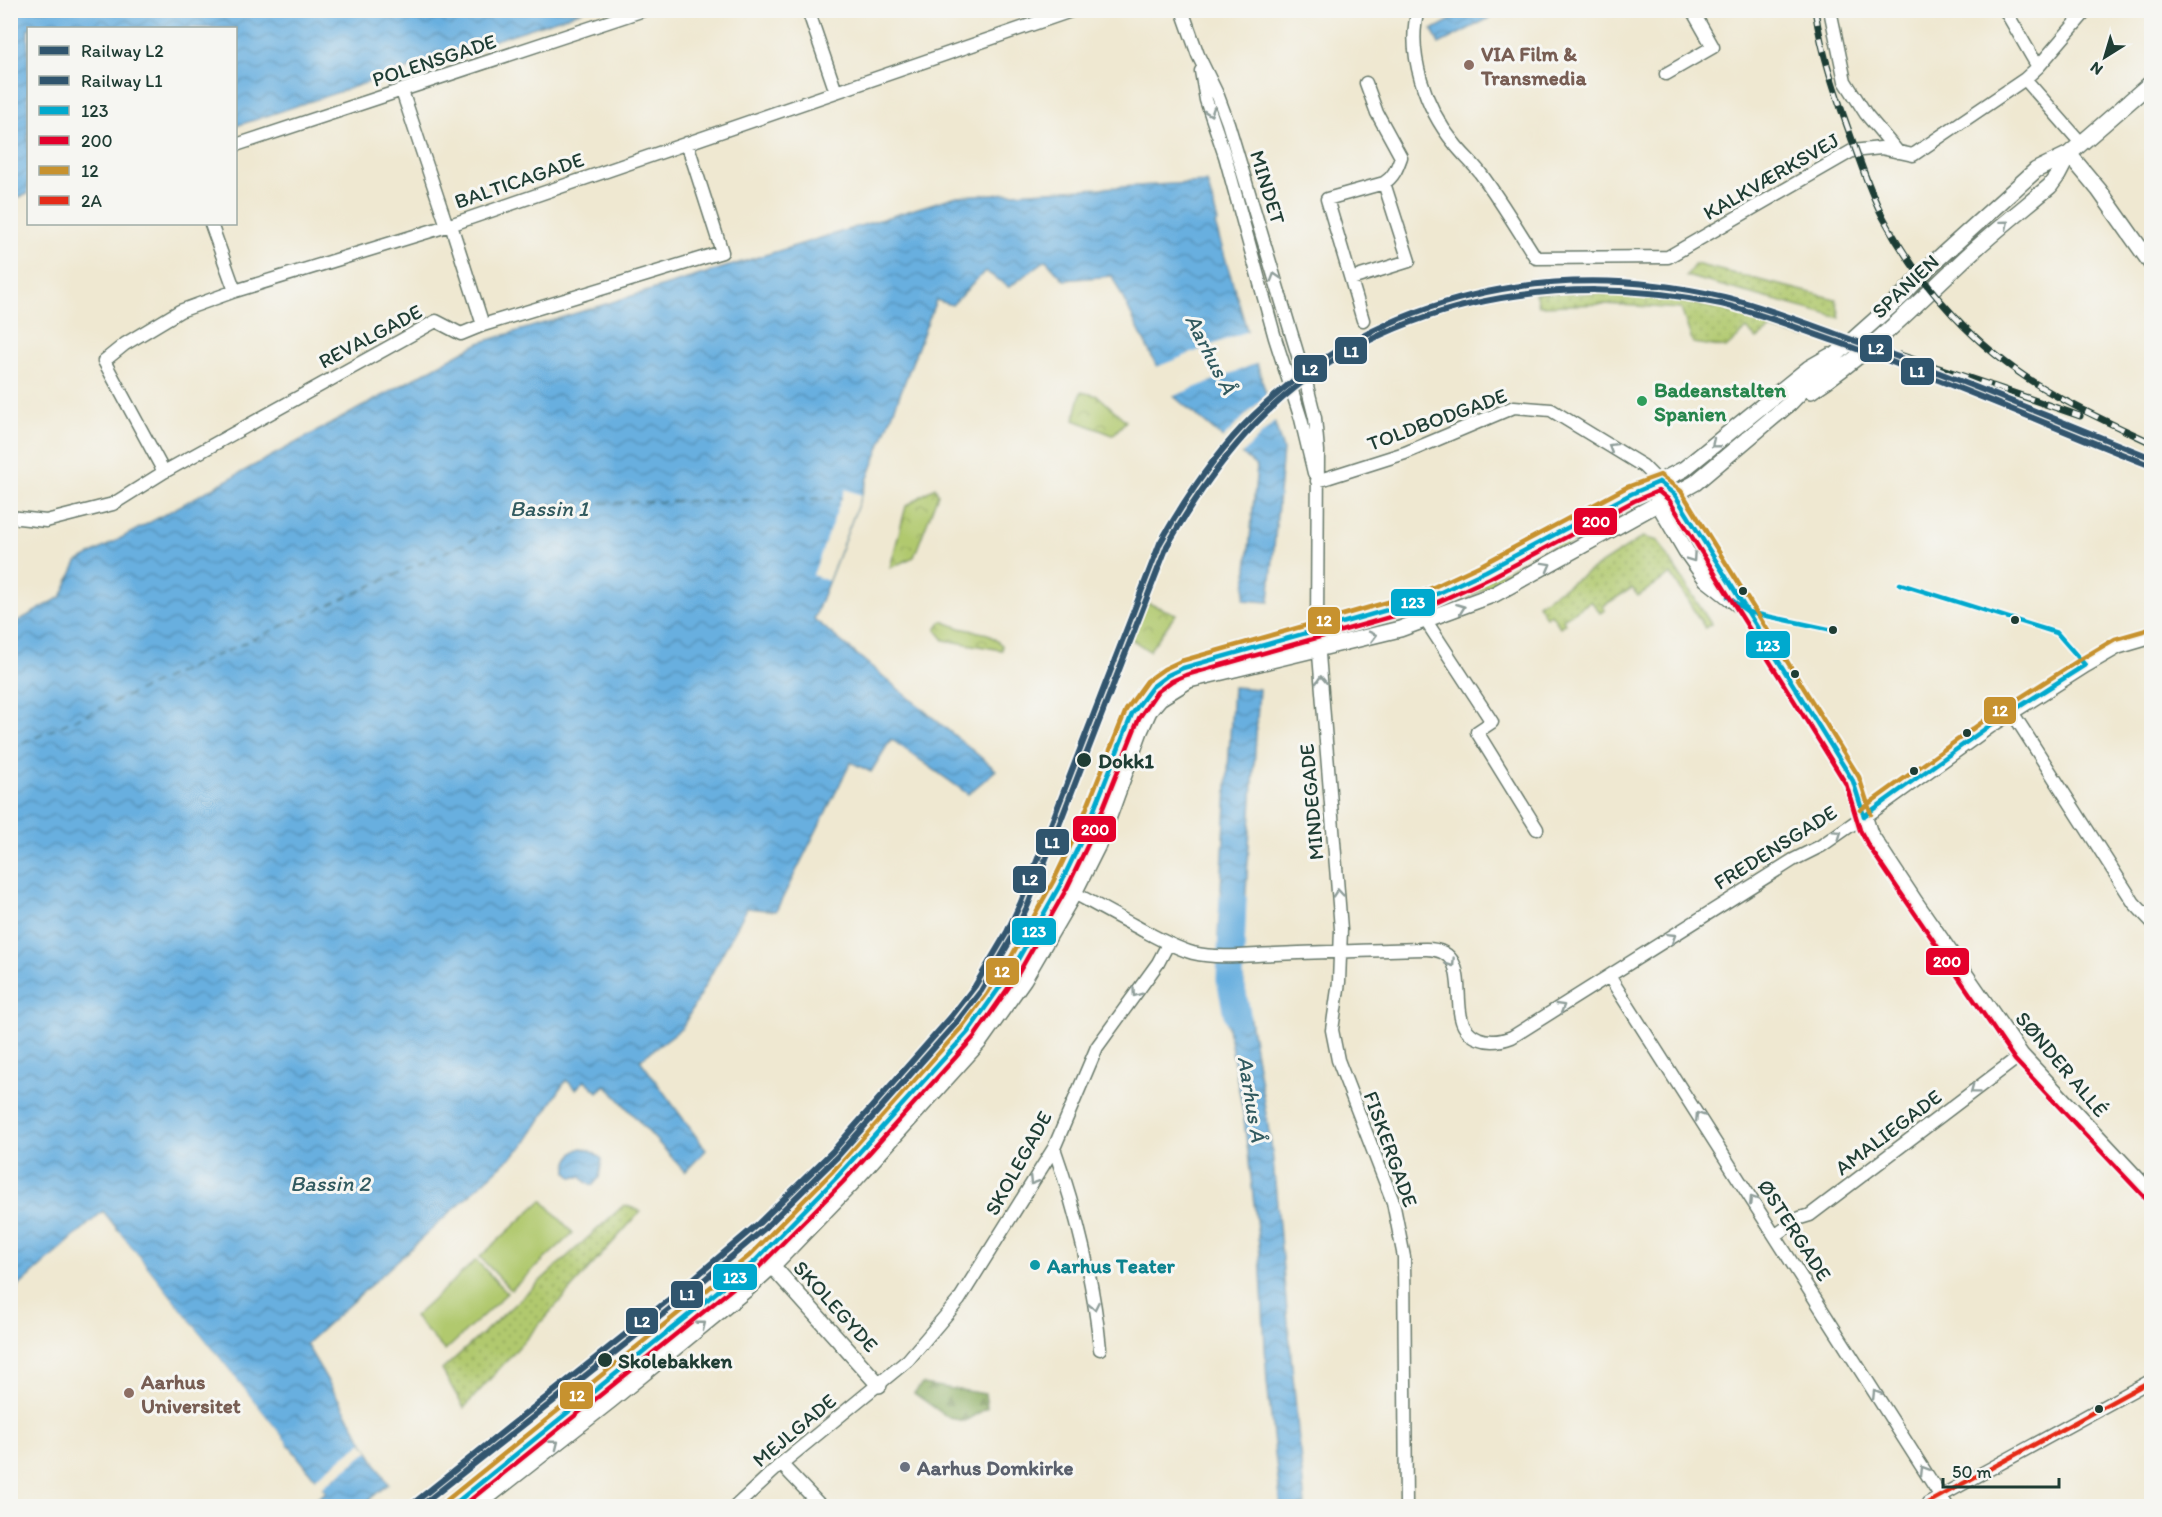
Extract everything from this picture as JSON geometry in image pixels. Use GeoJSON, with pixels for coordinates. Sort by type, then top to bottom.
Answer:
{"type":"FeatureCollection","features":[{"type":"Feature","properties":{"kind":"street","name":"POLENSGADE"},"geometry":{"type":"LineString","coordinates":[[237,146],[644,10]]}},
{"type":"Feature","properties":{"kind":"street"},"geometry":{"type":"LineString","coordinates":[[808,10],[836,92]]}},
{"type":"Feature","properties":{"kind":"street","name":"BALTICAGADE"},"geometry":{"type":"LineString","coordinates":[[164,472],[104,361],[125,344],[180,311],[235,291],[449,225],[1074,10]]}},
{"type":"Feature","properties":{"kind":"street","name":"MINDET"},"geometry":{"type":"LineString","coordinates":[[1182,10],[1198,55],[1228,123],[1291,333],[1317,428],[1317,481]]}},
{"type":"Feature","properties":{"kind":"street","name":"KALKVÆRKSVEJ"},"geometry":{"type":"LineString","coordinates":[[1418,10],[1414,24],[1415,55],[1429,103],[1452,141],[1480,173],[1536,258],[1668,257],[1852,151],[1881,148],[1913,154],[2025,79],[2087,10]]}},
{"type":"Feature","properties":{"kind":"street"},"geometry":{"type":"LineString","coordinates":[[1666,74],[1713,47],[1692,10]]}},
{"type":"Feature","properties":{"kind":"street"},"geometry":{"type":"LineString","coordinates":[[1830,10],[1845,81],[1866,114],[1898,152]]}},
{"type":"Feature","properties":{"kind":"street"},"geometry":{"type":"LineString","coordinates":[[2006,10],[2038,67]]}},
{"type":"Feature","properties":{"kind":"street","name":"MINDET"},"geometry":{"type":"LineString","coordinates":[[1198,55],[1206,100],[1225,156],[1317,481]]}},
{"type":"Feature","properties":{"kind":"street"},"geometry":{"type":"LineString","coordinates":[[2025,79],[2081,143]]}},
{"type":"Feature","properties":{"kind":"street","name":"SPANIEN"},"geometry":{"type":"LineString","coordinates":[[1226,663],[1319,649],[1426,621],[1502,591],[1695,483],[1790,403],[1838,353],[2036,170],[2069,154],[2151,82]]}},
{"type":"Feature","properties":{"kind":"street"},"geometry":{"type":"LineString","coordinates":[[1363,320],[1327,199],[1384,183],[1394,174],[1401,157],[1377,113],[1366,83]]}},
{"type":"Feature","properties":{"kind":"street"},"geometry":{"type":"LineString","coordinates":[[402,91],[483,325]]}},
{"type":"Feature","properties":{"kind":"street","name":"REVALGADE"},"geometry":{"type":"LineString","coordinates":[[10,517],[46,521],[112,504],[164,472],[436,321],[461,334],[483,325],[722,252],[687,143]]}},
{"type":"Feature","properties":{"kind":"street"},"geometry":{"type":"LineString","coordinates":[[2069,154],[2099,190],[2151,265]]}},
{"type":"Feature","properties":{"kind":"street","name":"SPANIEN"},"geometry":{"type":"LineString","coordinates":[[1790,403],[1817,387],[1853,360],[1898,322],[1961,262],[2050,186],[2069,154]]}},
{"type":"Feature","properties":{"kind":"street"},"geometry":{"type":"LineString","coordinates":[[1351,279],[1409,261],[1384,183]]}},
{"type":"Feature","properties":{"kind":"street"},"geometry":{"type":"LineString","coordinates":[[211,225],[235,291]]}},
{"type":"Feature","properties":{"kind":"street","name":"SPANIEN"},"geometry":{"type":"LineString","coordinates":[[1902,296],[1961,262]]}},
{"type":"Feature","properties":{"kind":"street","name":"SPANIEN"},"geometry":{"type":"LineString","coordinates":[[1226,663],[1317,629],[1434,595],[1659,482],[1683,469],[1809,368],[1838,353]]}},
{"type":"Feature","properties":{"kind":"street","name":"TOLDBODGADE"},"geometry":{"type":"LineString","coordinates":[[1317,481],[1405,453],[1514,407],[1551,410],[1643,466],[1659,482]]}},
{"type":"Feature","properties":{"kind":"street","name":"MINDEGADE"},"geometry":{"type":"LineString","coordinates":[[1317,481],[1317,629],[1341,951]]}},
{"type":"Feature","properties":{"kind":"street"},"geometry":{"type":"LineString","coordinates":[[1658,503],[1659,482]]}},
{"type":"Feature","properties":{"kind":"street","name":"SØNDER ALLÉ"},"geometry":{"type":"LineString","coordinates":[[1659,482],[1675,495],[1852,781],[1870,834],[2021,1055],[2151,1195]]}},
{"type":"Feature","properties":{"kind":"street","name":"SØNDER ALLÉ"},"geometry":{"type":"LineString","coordinates":[[1658,503],[1706,579],[1748,612]]}},
{"type":"Feature","properties":{"kind":"street"},"geometry":{"type":"LineString","coordinates":[[1426,621],[1492,722],[1477,732],[1537,830]]}},
{"type":"Feature","properties":{"kind":"street","name":"FREDENSGADE"},"geometry":{"type":"LineString","coordinates":[[1341,951],[1441,951],[1451,960],[1457,970],[1460,1014],[1468,1030],[1475,1037],[1485,1041],[1499,1042],[1512,1037],[1793,860],[1821,846],[1989,726],[2085,665],[2118,646],[2151,636]]}},
{"type":"Feature","properties":{"kind":"street"},"geometry":{"type":"LineString","coordinates":[[476,1506],[748,1288],[767,1260],[837,1177],[968,1032],[993,999],[1100,841],[1149,711],[1173,688],[1226,663]]}},
{"type":"Feature","properties":{"kind":"street"},"geometry":{"type":"LineString","coordinates":[[2012,712],[2134,903],[2151,922]]}},
{"type":"Feature","properties":{"kind":"street"},"geometry":{"type":"LineString","coordinates":[[1067,889],[1168,944],[1194,953],[1244,955],[1341,951]]}},
{"type":"Feature","properties":{"kind":"street","name":"SKOLEGADE"},"geometry":{"type":"LineString","coordinates":[[879,1385],[918,1349],[958,1300],[1054,1148],[1097,1047],[1158,963],[1168,944]]}},
{"type":"Feature","properties":{"kind":"street","name":"FISKERGADE"},"geometry":{"type":"LineString","coordinates":[[1341,951],[1332,1030],[1334,1044],[1341,1070],[1393,1202],[1404,1257],[1406,1506]]}},
{"type":"Feature","properties":{"kind":"street","name":"ØSTERGADE"},"geometry":{"type":"LineString","coordinates":[[1609,976],[1944,1501]]}},
{"type":"Feature","properties":{"kind":"street","name":"AMALIEGADE"},"geometry":{"type":"LineString","coordinates":[[1776,1235],[1800,1218],[1810,1215],[2021,1055]]}},
{"type":"Feature","properties":{"kind":"street"},"geometry":{"type":"LineString","coordinates":[[1054,1148],[1070,1194],[1095,1312],[1100,1349]]}},
{"type":"Feature","properties":{"kind":"street"},"geometry":{"type":"LineString","coordinates":[[452,1506],[738,1277],[767,1260]]}},
{"type":"Feature","properties":{"kind":"street","name":"SKOLEGYDE"},"geometry":{"type":"LineString","coordinates":[[767,1260],[879,1385]]}},
{"type":"Feature","properties":{"kind":"street"},"geometry":{"type":"LineString","coordinates":[[1928,1503],[1944,1501],[2151,1380]]}},
{"type":"Feature","properties":{"kind":"street","name":"MEJLGADE"},"geometry":{"type":"LineString","coordinates":[[736,1506],[781,1464],[879,1385]]}},
{"type":"Feature","properties":{"kind":"street"},"geometry":{"type":"LineString","coordinates":[[781,1464],[821,1506]]}},
{"type":"Feature","properties":{"kind":"green space"},"geometry":{"type":"Polygon","coordinates":[[[1695,264],[1836,299],[1840,318],[1686,276],[1695,264]]]}},
{"type":"Feature","properties":{"kind":"green space"},"geometry":{"type":"Polygon","coordinates":[[[1535,293],[1643,294],[1725,310],[1806,338],[1771,329],[1757,339],[1747,329],[1726,348],[1693,343],[1681,309],[1605,304],[1539,306],[1535,293]]]}},
{"type":"Feature","properties":{"kind":"green space"},"geometry":{"type":"Polygon","coordinates":[[[1081,392],[1098,396],[1126,421],[1113,435],[1074,420],[1081,392]]]}},
{"type":"Feature","properties":{"kind":"green space"},"geometry":{"type":"Polygon","coordinates":[[[935,487],[938,494],[914,557],[890,568],[906,506],[935,487]]]}},
{"type":"Feature","properties":{"kind":"green space"},"geometry":{"type":"Polygon","coordinates":[[[1636,502],[1637,506],[1571,544],[1472,595],[1401,621],[1364,630],[1364,625],[1400,615],[1502,573],[1636,502]]]}},
{"type":"Feature","properties":{"kind":"green space"},"geometry":{"type":"Polygon","coordinates":[[[1643,537],[1658,541],[1711,624],[1705,628],[1671,574],[1638,596],[1632,588],[1603,606],[1605,610],[1600,613],[1591,601],[1563,619],[1565,623],[1560,627],[1551,614],[1546,617],[1538,604],[1643,537]]]}},
{"type":"Feature","properties":{"kind":"green space"},"geometry":{"type":"Polygon","coordinates":[[[1140,600],[1176,614],[1149,651],[1127,636],[1140,600]]]}},
{"type":"Feature","properties":{"kind":"green space"},"geometry":{"type":"Polygon","coordinates":[[[942,621],[960,628],[988,634],[1002,645],[1002,650],[944,640],[936,630],[942,621]]]}},
{"type":"Feature","properties":{"kind":"green space"},"geometry":{"type":"Polygon","coordinates":[[[542,1200],[573,1233],[511,1290],[480,1257],[542,1200]]]}},
{"type":"Feature","properties":{"kind":"green space"},"geometry":{"type":"Polygon","coordinates":[[[624,1205],[641,1211],[464,1408],[442,1370],[624,1205]]]}},
{"type":"Feature","properties":{"kind":"green space"},"geometry":{"type":"Polygon","coordinates":[[[476,1260],[507,1293],[445,1351],[414,1317],[476,1260]]]}},
{"type":"Feature","properties":{"kind":"green space"},"geometry":{"type":"Polygon","coordinates":[[[922,1384],[985,1394],[987,1408],[965,1421],[949,1418],[914,1393],[922,1384]]]}},
{"type":"Feature","properties":{"kind":"water"},"geometry":{"type":"Polygon","coordinates":[[[11,10],[583,11],[237,126],[237,27],[27,27],[27,194],[11,200],[11,10]]]}},
{"type":"Feature","properties":{"kind":"water"},"geometry":{"type":"Polygon","coordinates":[[[1467,11],[1503,11],[1439,44],[1432,30],[1467,11]]]}},
{"type":"Feature","properties":{"kind":"water"},"geometry":{"type":"Polygon","coordinates":[[[1207,182],[1218,222],[1215,224],[1283,450],[1269,602],[1244,600],[1257,467],[1170,393],[1112,276],[1064,280],[1046,260],[1009,287],[985,271],[952,305],[936,300],[814,619],[996,770],[968,794],[891,739],[871,772],[851,762],[776,911],[747,908],[682,1028],[640,1060],[706,1150],[685,1172],[606,1085],[598,1092],[585,1080],[576,1089],[566,1080],[524,1145],[306,1344],[388,1484],[361,1506],[307,1506],[326,1492],[103,1211],[11,1293],[11,625],[61,597],[77,562],[479,343],[957,196],[1207,182]]]}},
{"type":"Feature","properties":{"kind":"water"},"geometry":{"type":"Polygon","coordinates":[[[1233,687],[1259,689],[1243,938],[1218,937],[1233,687]]]}},
{"type":"Feature","properties":{"kind":"water"},"geometry":{"type":"Polygon","coordinates":[[[1219,978],[1243,978],[1272,1150],[1305,1506],[1281,1506],[1267,1382],[1260,1254],[1243,1111],[1219,978]]]}},
{"type":"Feature","properties":{"kind":"water"},"geometry":{"type":"Polygon","coordinates":[[[582,1148],[602,1159],[599,1178],[593,1185],[581,1177],[572,1177],[567,1172],[570,1157],[582,1148]]]}},
{"type":"Feature","properties":{"kind":"pier"},"geometry":{"type":"Polygon","coordinates":[[[1250,330],[1260,362],[1171,397],[1167,394],[1154,368],[1250,330]]]}},
{"type":"Feature","properties":{"kind":"pier"},"geometry":{"type":"Polygon","coordinates":[[[1269,392],[1277,419],[1240,456],[1221,440],[1269,392]]]}},
{"type":"Feature","properties":{"kind":"pier"},"geometry":{"type":"Polygon","coordinates":[[[845,489],[861,495],[828,581],[813,575],[845,489]]]}},
{"type":"Feature","properties":{"kind":"pier"},"geometry":{"type":"Polygon","coordinates":[[[118,1230],[289,1445],[283,1443],[117,1232],[118,1230]]]}},
{"type":"Feature","properties":{"kind":"pier"},"geometry":{"type":"Polygon","coordinates":[[[363,1442],[369,1451],[320,1489],[313,1480],[363,1442]]]}},
{"type":"Feature","properties":{"kind":"waterway","name":"Aarhus Å"},"geometry":{"type":"LineString","coordinates":[[1233,900],[1230,979],[1237,1014]]}},
{"type":"Feature","properties":{"kind":"ferry route"},"geometry":{"type":"LineString","coordinates":[[10,749],[552,504],[842,498]]}},
{"type":"Feature","properties":{"kind":"railway"},"geometry":{"type":"LineString","coordinates":[[1815,10],[1821,43],[1862,168],[1883,217],[1914,268],[1952,314],[1974,336],[2021,374],[2098,418],[2152,443]]}},
{"type":"Feature","properties":{"kind":"railway"},"geometry":{"type":"LineString","coordinates":[[1900,355],[1990,385]]}},
{"type":"Feature","properties":{"kind":"railway"},"geometry":{"type":"LineString","coordinates":[[1993,386],[2080,416]]}},
{"type":"Feature","properties":{"kind":"rail line","name":"L2"},"geometry":{"type":"LineString","coordinates":[[410,1506],[672,1297],[759,1223],[832,1152],[951,1017],[975,986],[1007,932],[1021,902],[1160,543],[1170,526],[1191,492],[1239,430],[1302,374],[1356,340],[1413,314],[1472,295],[1533,285],[1596,281],[1660,286],[1724,297],[1780,314],[1994,394],[2152,458]]}},
{"type":"Feature","properties":{"kind":"rail line","name":"L1"},"geometry":{"type":"LineString","coordinates":[[421,1506],[677,1303],[764,1229],[837,1157],[957,1022],[981,991],[1028,905],[1167,546],[1218,467],[1255,424],[1303,382],[1355,348],[1412,322],[1471,304],[1533,293],[1596,290],[1659,294],[1721,304],[1750,312],[1877,356],[2149,465]]}},
{"type":"Feature","properties":{"kind":"transit line","name":"12"},"geometry":{"type":"LineString","coordinates":[[447,1500],[749,1256],[832,1172],[962,1027],[1006,966],[1053,882],[1077,832],[1126,710],[1147,681],[1164,669],[1181,661],[1423,592],[1483,564],[1627,487],[1660,475],[1681,491],[1859,777],[1871,814]]}},
{"type":"Feature","properties":{"kind":"transit line","name":"123"},"geometry":{"type":"LineString","coordinates":[[1659,482],[1675,495],[1853,781],[1864,816]]}},
{"type":"Feature","properties":{"kind":"transit line","name":"123"},"geometry":{"type":"LineString","coordinates":[[452,1506],[754,1262],[837,1177],[968,1032],[1012,970],[1060,885],[1084,835],[1132,714],[1152,687],[1168,675],[1183,668],[1426,599],[1486,571],[1631,494],[1659,482]]}},
{"type":"Feature","properties":{"kind":"transit line","name":"200"},"geometry":{"type":"LineString","coordinates":[[463,1506],[759,1267],[843,1182],[974,1037],[1018,974],[1067,888],[1091,838],[1139,718],[1157,692],[1172,681],[1186,675],[1429,606],[1490,578],[1634,501],[1658,491],[1669,500],[1846,784],[1860,830],[1868,845],[2015,1060],[2147,1200]]}},
{"type":"Feature","properties":{"kind":"transit line","name":"123"},"geometry":{"type":"LineString","coordinates":[[1900,584],[2057,633],[2085,665]]}},
{"type":"Feature","properties":{"kind":"transit line","name":"123"},"geometry":{"type":"LineString","coordinates":[[1728,597],[1748,612],[1833,630]]}},
{"type":"Feature","properties":{"kind":"transit line","name":"12"},"geometry":{"type":"LineString","coordinates":[[1860,810],[1985,720],[2081,659],[2115,639],[2150,629]]}},
{"type":"Feature","properties":{"kind":"transit line","name":"123"},"geometry":{"type":"LineString","coordinates":[[1864,816],[1989,726],[2085,665]]}},
{"type":"Feature","properties":{"kind":"transit line","name":"2A"},"geometry":{"type":"LineString","coordinates":[[1922,1506],[2152,1380]]}},
{"type":"Feature","properties":{"kind":"place","name":"VIA Film & Transmedia"},"geometry":{"type":"Point","coordinates":[1469,65]}},
{"type":"Feature","properties":{"kind":"place","name":"Badeanstalten Spanien"},"geometry":{"type":"Point","coordinates":[1642,401]}},
{"type":"Feature","properties":{"kind":"place","name":"Dokk1"},"geometry":{"type":"Point","coordinates":[1084,760]}},
{"type":"Feature","properties":{"kind":"place","name":"Aarhus Teater"},"geometry":{"type":"Point","coordinates":[1035,1265]}},
{"type":"Feature","properties":{"kind":"place","name":"Skolebakken"},"geometry":{"type":"Point","coordinates":[605,1360]}},
{"type":"Feature","properties":{"kind":"place","name":"Aarhus Universitet"},"geometry":{"type":"Point","coordinates":[129,1393]}},
{"type":"Feature","properties":{"kind":"place","name":"Aarhus Domkirke"},"geometry":{"type":"Point","coordinates":[905,1467]}},
{"type":"Feature","properties":{"kind":"water label","name":"Bassin 1"},"geometry":{"type":"Point","coordinates":[549,508]}},
{"type":"Feature","properties":{"kind":"water label","name":"Bassin 2"},"geometry":{"type":"Point","coordinates":[330,1183]}}]}
